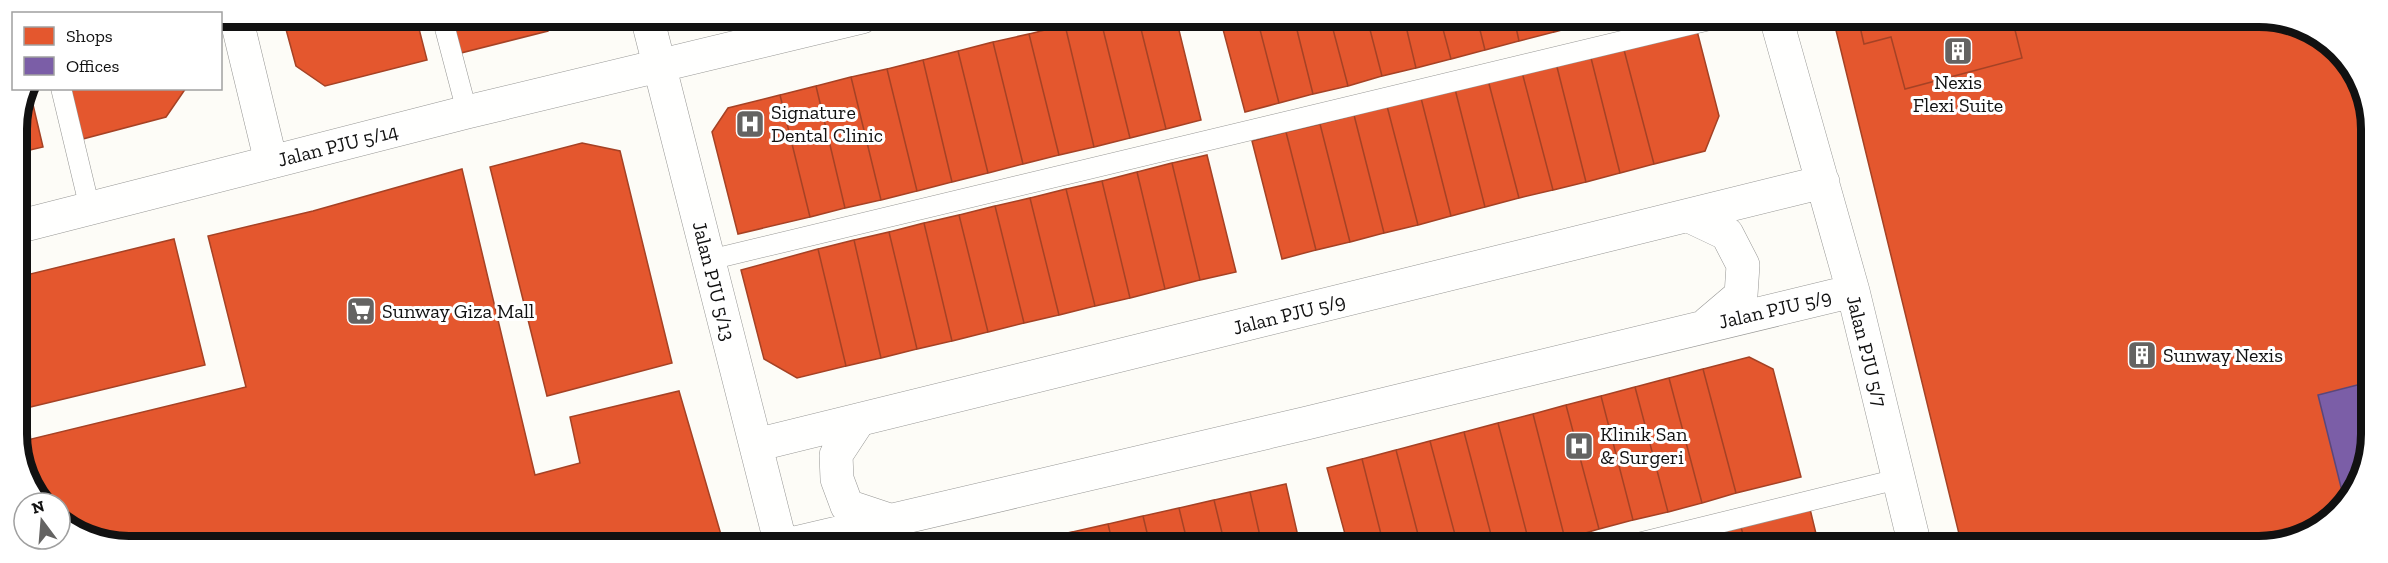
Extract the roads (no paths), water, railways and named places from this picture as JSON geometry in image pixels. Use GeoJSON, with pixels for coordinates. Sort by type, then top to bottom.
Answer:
{"type":"FeatureCollection","features":[{"type":"Feature","properties":{"kind":"street"},"geometry":{"type":"LineString","coordinates":[[238,27],[271,162]]}},
{"type":"Feature","properties":{"kind":"street","name":"Jalan PJU 5/13"},"geometry":{"type":"LineString","coordinates":[[650,27],[779,536]]}},
{"type":"Feature","properties":{"kind":"street","name":"Jalan PJU 5/14"},"geometry":{"type":"LineString","coordinates":[[27,225],[466,112],[820,27]]}},
{"type":"Feature","properties":{"kind":"street","name":"Jalan PJU 5/7"},"geometry":{"type":"LineString","coordinates":[[1779,27],[1852,291],[1912,536]]}},
{"type":"Feature","properties":{"kind":"street","name":"Jalan PJU 5/9"},"geometry":{"type":"LineString","coordinates":[[756,445],[1822,182]]}},
{"type":"Feature","properties":{"kind":"street"},"geometry":{"type":"LineString","coordinates":[[1689,216],[1727,234],[1743,265],[1740,295],[1707,324]]}},
{"type":"Feature","properties":{"kind":"street","name":"Jalan PJU 5/9"},"geometry":{"type":"LineString","coordinates":[[823,536],[1852,291]]}},
{"type":"Feature","properties":{"kind":"street"},"geometry":{"type":"LineString","coordinates":[[859,420],[836,455],[837,479],[847,506],[889,520]]}},
{"type":"Feature","properties":{"kind":"lane"},"geometry":{"type":"LineString","coordinates":[[445,27],[466,112]]}},
{"type":"Feature","properties":{"kind":"lane"},"geometry":{"type":"LineString","coordinates":[[709,260],[1680,27]]}},
{"type":"Feature","properties":{"kind":"lane"},"geometry":{"type":"LineString","coordinates":[[61,90],[90,209]]}},
{"type":"Feature","properties":{"kind":"lane"},"geometry":{"type":"LineString","coordinates":[[1667,536],[1898,479]]}},
{"type":"Feature","properties":{"kind":"place","name":"Nexis Flexi Suite"},"geometry":{"type":"Point","coordinates":[1958,51]}},
{"type":"Feature","properties":{"kind":"place","name":"Signature Dental Clinic"},"geometry":{"type":"Point","coordinates":[750,124]}},
{"type":"Feature","properties":{"kind":"place","name":"Sunway Giza Mall"},"geometry":{"type":"Point","coordinates":[361,311]}},
{"type":"Feature","properties":{"kind":"place","name":"Sunway Nexis"},"geometry":{"type":"Point","coordinates":[2142,355]}},
{"type":"Feature","properties":{"kind":"place","name":"Klinik San & Surgeri"},"geometry":{"type":"Point","coordinates":[1579,446]}}]}
